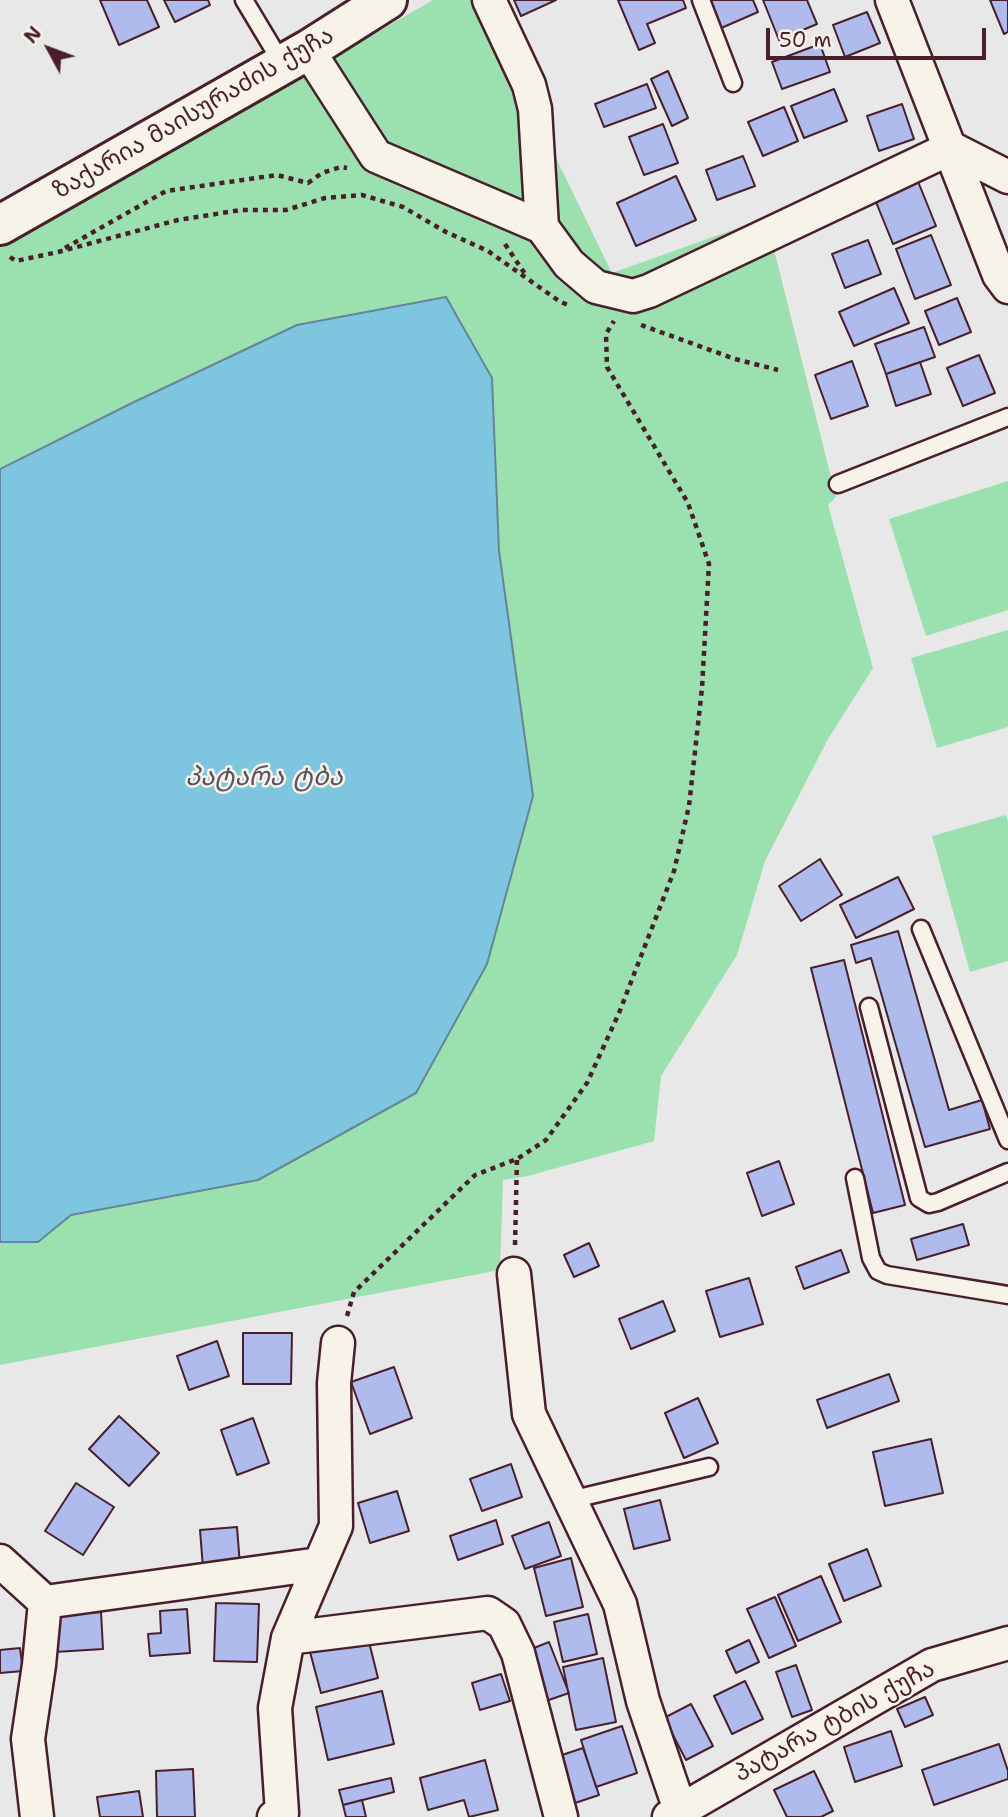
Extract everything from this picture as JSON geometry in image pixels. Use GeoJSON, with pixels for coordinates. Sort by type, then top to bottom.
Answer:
{"type":"FeatureCollection","features":[{"type":"Feature","properties":{"kind":"street","name":"ზაქარია მაისურაძის ქუჩა"},"geometry":{"type":"LineString","coordinates":[[4,240],[387,0]]}},
{"type":"Feature","properties":{"kind":"street"},"geometry":{"type":"LineString","coordinates":[[489,0],[529,85],[535,109],[542,227]]}},
{"type":"Feature","properties":{"kind":"street"},"geometry":{"type":"LineString","coordinates":[[892,0],[999,275],[1008,287]]}},
{"type":"Feature","properties":{"kind":"street"},"geometry":{"type":"LineString","coordinates":[[296,58],[376,156],[542,227],[569,264],[583,278],[625,306],[951,149]]}},
{"type":"Feature","properties":{"kind":"street"},"geometry":{"type":"LineString","coordinates":[[951,149],[1008,177]]}},
{"type":"Feature","properties":{"kind":"street"},"geometry":{"type":"LineString","coordinates":[[514,1274],[529,1414],[620,1604],[643,1701],[675,1814]]}},
{"type":"Feature","properties":{"kind":"street"},"geometry":{"type":"LineString","coordinates":[[274,1817],[282,1813],[275,1708],[288,1638],[337,1526],[334,1383],[338,1343]]}},
{"type":"Feature","properties":{"kind":"street"},"geometry":{"type":"LineString","coordinates":[[0,1561],[45,1602]]}},
{"type":"Feature","properties":{"kind":"street"},"geometry":{"type":"LineString","coordinates":[[45,1602],[319,1564]]}},
{"type":"Feature","properties":{"kind":"street"},"geometry":{"type":"LineString","coordinates":[[37,1817],[28,1739],[45,1602]]}},
{"type":"Feature","properties":{"kind":"street"},"geometry":{"type":"LineString","coordinates":[[288,1638],[488,1613],[504,1624],[518,1653],[561,1817]]}},
{"type":"Feature","properties":{"kind":"street","name":"პატარა ტბის ქუჩა"},"geometry":{"type":"LineString","coordinates":[[675,1814],[916,1673],[932,1665],[1008,1643]]}},
{"type":"Feature","properties":{"kind":"lane"},"geometry":{"type":"LineString","coordinates":[[244,0],[296,58]]}},
{"type":"Feature","properties":{"kind":"lane"},"geometry":{"type":"LineString","coordinates":[[701,0],[733,83]]}},
{"type":"Feature","properties":{"kind":"lane"},"geometry":{"type":"LineString","coordinates":[[838,484],[1008,417]]}},
{"type":"Feature","properties":{"kind":"lane"},"geometry":{"type":"LineString","coordinates":[[921,929],[1008,1140]]}},
{"type":"Feature","properties":{"kind":"lane"},"geometry":{"type":"LineString","coordinates":[[869,1007],[919,1198],[929,1204],[938,1202],[1008,1172]]}},
{"type":"Feature","properties":{"kind":"lane"},"geometry":{"type":"LineString","coordinates":[[855,1178],[872,1258],[878,1271],[887,1275],[1008,1295]]}},
{"type":"Feature","properties":{"kind":"lane"},"geometry":{"type":"LineString","coordinates":[[570,1500],[709,1467]]}},
{"type":"Feature","properties":{"kind":"path"},"geometry":{"type":"LineString","coordinates":[[58,252],[166,191],[277,175],[308,183],[322,173],[341,167],[354,170]]}},
{"type":"Feature","properties":{"kind":"path"},"geometry":{"type":"LineString","coordinates":[[4,240],[16,261],[178,220],[241,210],[286,210],[325,198],[362,195],[403,207],[446,232],[488,251],[559,301],[569,305]]}},
{"type":"Feature","properties":{"kind":"path"},"geometry":{"type":"LineString","coordinates":[[500,237],[530,281]]}},
{"type":"Feature","properties":{"kind":"path"},"geometry":{"type":"LineString","coordinates":[[338,1343],[354,1292],[475,1175],[517,1158],[546,1140],[587,1083],[619,1013],[674,871],[689,806],[702,688],[709,564],[688,503],[607,367],[606,334],[625,306]]}},
{"type":"Feature","properties":{"kind":"path"},"geometry":{"type":"LineString","coordinates":[[604,314],[625,306],[734,359],[778,370]]}},
{"type":"Feature","properties":{"kind":"path"},"geometry":{"type":"LineString","coordinates":[[514,1274],[517,1158]]}},
{"type":"Feature","properties":{"kind":"green space"},"geometry":{"type":"Polygon","coordinates":[[[433,0],[479,0],[612,273],[766,218],[836,497],[828,505],[873,668],[828,739],[765,861],[737,955],[661,1076],[654,1141],[528,1176],[503,1180],[500,1270],[0,1365],[0,1242],[38,1242],[71,1215],[258,1180],[499,551],[492,378],[0,470],[0,244],[140,169],[433,0]]]}},
{"type":"Feature","properties":{"kind":"green space"},"geometry":{"type":"Polygon","coordinates":[[[1008,481],[1008,610],[926,636],[889,519],[1008,481]]]}},
{"type":"Feature","properties":{"kind":"green space"},"geometry":{"type":"Polygon","coordinates":[[[1008,630],[1008,727],[937,748],[911,658],[1008,630]]]}},
{"type":"Feature","properties":{"kind":"green space"},"geometry":{"type":"Polygon","coordinates":[[[1006,815],[1008,961],[970,972],[932,836],[1006,815]]]}},
{"type":"Feature","properties":{"kind":"water","name":"პატარა ტბა"},"geometry":{"type":"Polygon","coordinates":[[[446,297],[492,378],[499,551],[533,796],[487,964],[416,1093],[258,1180],[71,1215],[38,1242],[0,1242],[0,469],[297,325],[446,297]]]}},
{"type":"Feature","properties":{"kind":"building"},"geometry":{"type":"Polygon","coordinates":[[[100,0],[147,0],[159,27],[119,45],[100,0]]]}},
{"type":"Feature","properties":{"kind":"building"},"geometry":{"type":"Polygon","coordinates":[[[164,0],[208,0],[210,5],[175,22],[164,0]]]}},
{"type":"Feature","properties":{"kind":"building"},"geometry":{"type":"Polygon","coordinates":[[[514,0],[556,0],[521,16],[514,0]]]}},
{"type":"Feature","properties":{"kind":"building"},"geometry":{"type":"Polygon","coordinates":[[[618,0],[683,0],[686,8],[647,24],[655,43],[639,50],[618,0]]]}},
{"type":"Feature","properties":{"kind":"building"},"geometry":{"type":"Polygon","coordinates":[[[706,0],[753,0],[758,12],[719,29],[706,0]]]}},
{"type":"Feature","properties":{"kind":"building"},"geometry":{"type":"Polygon","coordinates":[[[763,0],[807,0],[817,24],[779,40],[763,0]]]}},
{"type":"Feature","properties":{"kind":"building"},"geometry":{"type":"Polygon","coordinates":[[[990,0],[1008,0],[1008,32],[1004,34],[990,0]]]}},
{"type":"Feature","properties":{"kind":"building"},"geometry":{"type":"Polygon","coordinates":[[[867,12],[880,43],[845,57],[833,25],[867,12]]]}},
{"type":"Feature","properties":{"kind":"building"},"geometry":{"type":"Polygon","coordinates":[[[820,44],[830,72],[782,89],[772,62],[820,44]]]}},
{"type":"Feature","properties":{"kind":"building"},"geometry":{"type":"Polygon","coordinates":[[[668,71],[688,118],[672,126],[651,79],[668,71]]]}},
{"type":"Feature","properties":{"kind":"building"},"geometry":{"type":"Polygon","coordinates":[[[647,84],[656,108],[604,127],[595,104],[647,84]]]}},
{"type":"Feature","properties":{"kind":"building"},"geometry":{"type":"Polygon","coordinates":[[[834,89],[847,121],[804,138],[791,106],[834,89]]]}},
{"type":"Feature","properties":{"kind":"building"},"geometry":{"type":"Polygon","coordinates":[[[902,104],[914,139],[879,151],[867,116],[902,104]]]}},
{"type":"Feature","properties":{"kind":"building"},"geometry":{"type":"Polygon","coordinates":[[[784,107],[798,141],[763,156],[748,122],[784,107]]]}},
{"type":"Feature","properties":{"kind":"building"},"geometry":{"type":"Polygon","coordinates":[[[663,124],[678,163],[644,175],[629,137],[663,124]]]}},
{"type":"Feature","properties":{"kind":"building"},"geometry":{"type":"Polygon","coordinates":[[[743,156],[755,186],[717,200],[706,170],[743,156]]]}},
{"type":"Feature","properties":{"kind":"building"},"geometry":{"type":"Polygon","coordinates":[[[676,176],[696,220],[636,246],[617,203],[676,176]]]}},
{"type":"Feature","properties":{"kind":"building"},"geometry":{"type":"Polygon","coordinates":[[[917,179],[936,226],[893,244],[874,197],[917,179]]]}},
{"type":"Feature","properties":{"kind":"building"},"geometry":{"type":"Polygon","coordinates":[[[931,235],[951,285],[915,299],[896,249],[931,235]]]}},
{"type":"Feature","properties":{"kind":"building"},"geometry":{"type":"Polygon","coordinates":[[[868,240],[881,274],[845,288],[832,254],[868,240]]]}},
{"type":"Feature","properties":{"kind":"building"},"geometry":{"type":"Polygon","coordinates":[[[894,288],[909,323],[854,346],[839,312],[894,288]]]}},
{"type":"Feature","properties":{"kind":"building"},"geometry":{"type":"Polygon","coordinates":[[[957,298],[971,332],[939,345],[925,311],[957,298]]]}},
{"type":"Feature","properties":{"kind":"building"},"geometry":{"type":"Polygon","coordinates":[[[924,327],[935,357],[886,374],[875,344],[924,327]]]}},
{"type":"Feature","properties":{"kind":"building"},"geometry":{"type":"Polygon","coordinates":[[[979,355],[995,393],[963,406],[947,368],[979,355]]]}},
{"type":"Feature","properties":{"kind":"building"},"geometry":{"type":"Polygon","coordinates":[[[852,361],[868,406],[831,419],[815,375],[852,361]]]}},
{"type":"Feature","properties":{"kind":"building"},"geometry":{"type":"Polygon","coordinates":[[[920,362],[931,394],[896,406],[886,374],[920,362]]]}},
{"type":"Feature","properties":{"kind":"building"},"geometry":{"type":"Polygon","coordinates":[[[820,859],[842,895],[801,921],[779,886],[820,859]]]}},
{"type":"Feature","properties":{"kind":"building"},"geometry":{"type":"Polygon","coordinates":[[[898,877],[914,909],[856,938],[840,905],[898,877]]]}},
{"type":"Feature","properties":{"kind":"building"},"geometry":{"type":"Polygon","coordinates":[[[898,931],[949,1110],[982,1100],[990,1129],[925,1147],[871,958],[856,963],[851,945],[898,931]]]}},
{"type":"Feature","properties":{"kind":"building"},"geometry":{"type":"Polygon","coordinates":[[[844,960],[905,1205],[873,1213],[811,968],[844,960]]]}},
{"type":"Feature","properties":{"kind":"building"},"geometry":{"type":"Polygon","coordinates":[[[779,1161],[794,1204],[762,1216],[747,1173],[779,1161]]]}},
{"type":"Feature","properties":{"kind":"building"},"geometry":{"type":"Polygon","coordinates":[[[963,1224],[969,1245],[917,1260],[911,1239],[963,1224]]]}},
{"type":"Feature","properties":{"kind":"building"},"geometry":{"type":"Polygon","coordinates":[[[589,1243],[599,1266],[574,1277],[564,1255],[589,1243]]]}},
{"type":"Feature","properties":{"kind":"building"},"geometry":{"type":"Polygon","coordinates":[[[841,1250],[849,1272],[804,1289],[796,1267],[841,1250]]]}},
{"type":"Feature","properties":{"kind":"building"},"geometry":{"type":"Polygon","coordinates":[[[749,1278],[763,1324],[720,1337],[706,1291],[749,1278]]]}},
{"type":"Feature","properties":{"kind":"building"},"geometry":{"type":"Polygon","coordinates":[[[663,1301],[675,1331],[631,1349],[619,1319],[663,1301]]]}},
{"type":"Feature","properties":{"kind":"building"},"geometry":{"type":"Polygon","coordinates":[[[243,1333],[292,1333],[291,1384],[243,1384],[243,1333]]]}},
{"type":"Feature","properties":{"kind":"building"},"geometry":{"type":"Polygon","coordinates":[[[217,1341],[229,1376],[189,1390],[177,1356],[217,1341]]]}},
{"type":"Feature","properties":{"kind":"building"},"geometry":{"type":"Polygon","coordinates":[[[394,1367],[412,1418],[370,1434],[351,1382],[394,1367]]]}},
{"type":"Feature","properties":{"kind":"building"},"geometry":{"type":"Polygon","coordinates":[[[889,1374],[899,1401],[827,1428],[817,1400],[889,1374]]]}},
{"type":"Feature","properties":{"kind":"building"},"geometry":{"type":"Polygon","coordinates":[[[698,1398],[718,1443],[684,1458],[665,1413],[698,1398]]]}},
{"type":"Feature","properties":{"kind":"building"},"geometry":{"type":"Polygon","coordinates":[[[119,1416],[159,1453],[129,1486],[89,1449],[119,1416]]]}},
{"type":"Feature","properties":{"kind":"building"},"geometry":{"type":"Polygon","coordinates":[[[253,1418],[269,1463],[237,1475],[221,1430],[253,1418]]]}},
{"type":"Feature","properties":{"kind":"building"},"geometry":{"type":"Polygon","coordinates":[[[931,1439],[943,1493],[885,1506],[873,1452],[931,1439]]]}},
{"type":"Feature","properties":{"kind":"building"},"geometry":{"type":"Polygon","coordinates":[[[511,1464],[522,1497],[482,1511],[470,1479],[511,1464]]]}},
{"type":"Feature","properties":{"kind":"building"},"geometry":{"type":"Polygon","coordinates":[[[76,1483],[114,1507],[83,1555],[45,1531],[76,1483]]]}},
{"type":"Feature","properties":{"kind":"building"},"geometry":{"type":"Polygon","coordinates":[[[397,1491],[409,1531],[370,1543],[358,1503],[397,1491]]]}},
{"type":"Feature","properties":{"kind":"building"},"geometry":{"type":"Polygon","coordinates":[[[660,1500],[670,1540],[634,1549],[624,1509],[660,1500]]]}},
{"type":"Feature","properties":{"kind":"building"},"geometry":{"type":"Polygon","coordinates":[[[496,1520],[503,1544],[458,1560],[450,1536],[496,1520]]]}},
{"type":"Feature","properties":{"kind":"building"},"geometry":{"type":"Polygon","coordinates":[[[549,1522],[561,1556],[525,1569],[512,1536],[549,1522]]]}},
{"type":"Feature","properties":{"kind":"building"},"geometry":{"type":"Polygon","coordinates":[[[237,1527],[240,1565],[203,1568],[200,1530],[237,1527]]]}},
{"type":"Feature","properties":{"kind":"building"},"geometry":{"type":"Polygon","coordinates":[[[867,1549],[881,1586],[844,1601],[829,1564],[867,1549]]]}},
{"type":"Feature","properties":{"kind":"building"},"geometry":{"type":"Polygon","coordinates":[[[571,1558],[583,1607],[546,1616],[534,1568],[571,1558]]]}},
{"type":"Feature","properties":{"kind":"building"},"geometry":{"type":"Polygon","coordinates":[[[821,1576],[841,1622],[798,1641],[778,1595],[821,1576]]]}},
{"type":"Feature","properties":{"kind":"building"},"geometry":{"type":"Polygon","coordinates":[[[775,1597],[796,1646],[769,1658],[747,1609],[775,1597]]]}},
{"type":"Feature","properties":{"kind":"building"},"geometry":{"type":"Polygon","coordinates":[[[216,1603],[259,1604],[257,1662],[214,1661],[216,1603]]]}},
{"type":"Feature","properties":{"kind":"building"},"geometry":{"type":"Polygon","coordinates":[[[187,1609],[190,1653],[150,1656],[148,1634],[161,1633],[160,1611],[187,1609]]]}},
{"type":"Feature","properties":{"kind":"building"},"geometry":{"type":"Polygon","coordinates":[[[101,1612],[103,1649],[55,1652],[53,1615],[101,1612]]]}},
{"type":"Feature","properties":{"kind":"building"},"geometry":{"type":"Polygon","coordinates":[[[588,1614],[597,1654],[563,1662],[554,1622],[588,1614]]]}},
{"type":"Feature","properties":{"kind":"building"},"geometry":{"type":"Polygon","coordinates":[[[368,1638],[378,1678],[321,1693],[310,1652],[368,1638]]]}},
{"type":"Feature","properties":{"kind":"building"},"geometry":{"type":"Polygon","coordinates":[[[749,1640],[759,1662],[736,1673],[726,1651],[749,1640]]]}},
{"type":"Feature","properties":{"kind":"building"},"geometry":{"type":"Polygon","coordinates":[[[549,1642],[569,1693],[543,1702],[524,1652],[549,1642]]]}},
{"type":"Feature","properties":{"kind":"building"},"geometry":{"type":"Polygon","coordinates":[[[20,1648],[23,1671],[0,1673],[0,1650],[20,1648]]]}},
{"type":"Feature","properties":{"kind":"building"},"geometry":{"type":"Polygon","coordinates":[[[603,1658],[616,1722],[576,1730],[563,1667],[603,1658]]]}},
{"type":"Feature","properties":{"kind":"building"},"geometry":{"type":"Polygon","coordinates":[[[796,1665],[812,1710],[792,1717],[776,1672],[796,1665]]]}},
{"type":"Feature","properties":{"kind":"building"},"geometry":{"type":"Polygon","coordinates":[[[501,1674],[510,1701],[480,1710],[472,1683],[501,1674]]]}},
{"type":"Feature","properties":{"kind":"building"},"geometry":{"type":"Polygon","coordinates":[[[745,1681],[763,1719],[732,1734],[714,1696],[745,1681]]]}},
{"type":"Feature","properties":{"kind":"building"},"geometry":{"type":"Polygon","coordinates":[[[382,1691],[394,1744],[328,1760],[316,1707],[382,1691]]]}},
{"type":"Feature","properties":{"kind":"building"},"geometry":{"type":"Polygon","coordinates":[[[925,1697],[933,1715],[905,1727],[897,1709],[925,1697]]]}},
{"type":"Feature","properties":{"kind":"building"},"geometry":{"type":"Polygon","coordinates":[[[691,1704],[713,1746],[686,1760],[664,1718],[691,1704]]]}},
{"type":"Feature","properties":{"kind":"building"},"geometry":{"type":"Polygon","coordinates":[[[622,1726],[637,1773],[596,1787],[581,1740],[622,1726]]]}},
{"type":"Feature","properties":{"kind":"building"},"geometry":{"type":"Polygon","coordinates":[[[891,1731],[902,1766],[855,1782],[844,1747],[891,1731]]]}},
{"type":"Feature","properties":{"kind":"building"},"geometry":{"type":"Polygon","coordinates":[[[999,1744],[1008,1779],[934,1805],[922,1770],[999,1744]]]}},
{"type":"Feature","properties":{"kind":"building"},"geometry":{"type":"Polygon","coordinates":[[[583,1748],[599,1795],[563,1807],[547,1760],[583,1748]]]}},
{"type":"Feature","properties":{"kind":"building"},"geometry":{"type":"Polygon","coordinates":[[[485,1760],[498,1810],[469,1817],[464,1800],[428,1810],[420,1778],[485,1760]]]}},
{"type":"Feature","properties":{"kind":"building"},"geometry":{"type":"Polygon","coordinates":[[[193,1769],[195,1817],[157,1817],[156,1771],[193,1769]]]}},
{"type":"Feature","properties":{"kind":"building"},"geometry":{"type":"Polygon","coordinates":[[[814,1771],[833,1811],[821,1817],[787,1817],[774,1790],[814,1771]]]}},
{"type":"Feature","properties":{"kind":"building"},"geometry":{"type":"Polygon","coordinates":[[[391,1778],[394,1792],[343,1805],[339,1790],[391,1778]]]}},
{"type":"Feature","properties":{"kind":"building"},"geometry":{"type":"Polygon","coordinates":[[[139,1791],[143,1817],[100,1817],[97,1797],[139,1791]]]}},
{"type":"Feature","properties":{"kind":"building"},"geometry":{"type":"Polygon","coordinates":[[[362,1800],[366,1817],[346,1817],[343,1805],[362,1800]]]}}]}
